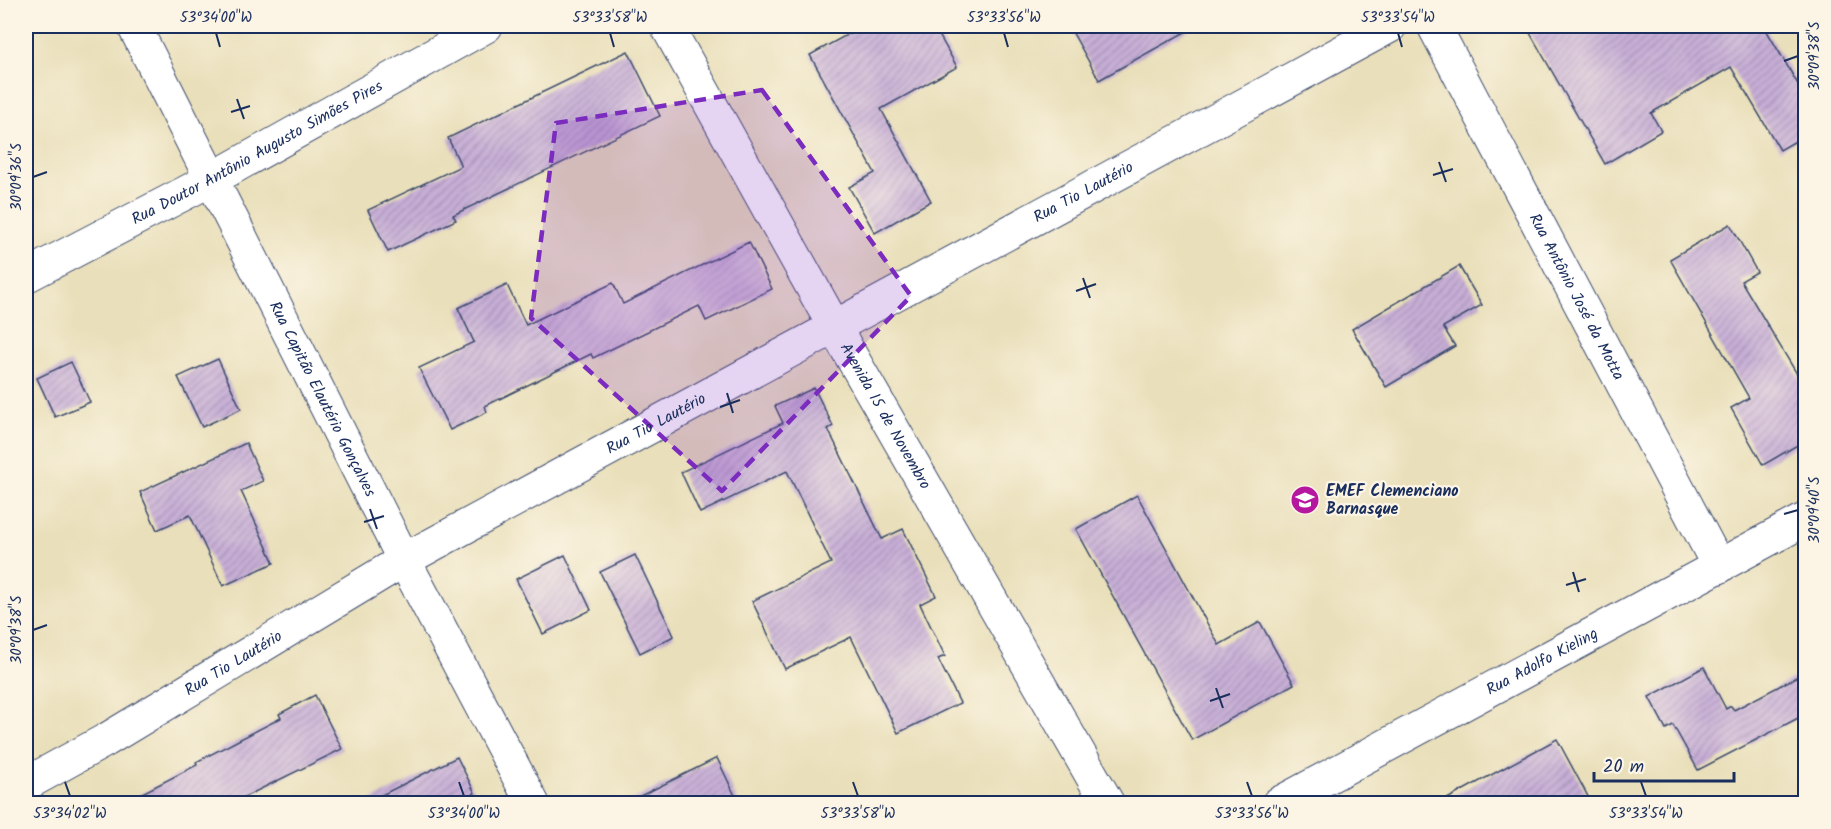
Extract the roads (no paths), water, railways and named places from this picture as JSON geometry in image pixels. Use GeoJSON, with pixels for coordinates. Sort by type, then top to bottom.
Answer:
{"type":"FeatureCollection","features":[{"type":"Feature","properties":{"kind":"street","name":"Rua Capitão Elautério Gonçalves"},"geometry":{"type":"LineString","coordinates":[[134,26],[404,560],[533,804]]}},
{"type":"Feature","properties":{"kind":"street","name":"Rua Doutor Antônio Augusto Simões Pires"},"geometry":{"type":"LineString","coordinates":[[26,276],[213,179],[486,26]]}},
{"type":"Feature","properties":{"kind":"street","name":"Avenida 15 de Novembro"},"geometry":{"type":"LineString","coordinates":[[667,26],[835,328],[1108,804]]}},
{"type":"Feature","properties":{"kind":"street","name":"Rua Tio Lautério"},"geometry":{"type":"LineString","coordinates":[[26,784],[106,740],[404,560],[1390,26]]}},
{"type":"Feature","properties":{"kind":"street","name":"Rua Antônio José da Motta"},"geometry":{"type":"LineString","coordinates":[[1434,26],[1719,567]]}},
{"type":"Feature","properties":{"kind":"street","name":"Rua Adolfo Kieling"},"geometry":{"type":"LineString","coordinates":[[1278,804],[1806,519]]}},
{"type":"Feature","properties":{"kind":"place","name":"EMEF Clemenciano Barnasque"},"geometry":{"type":"Point","coordinates":[1305,500]}}]}
